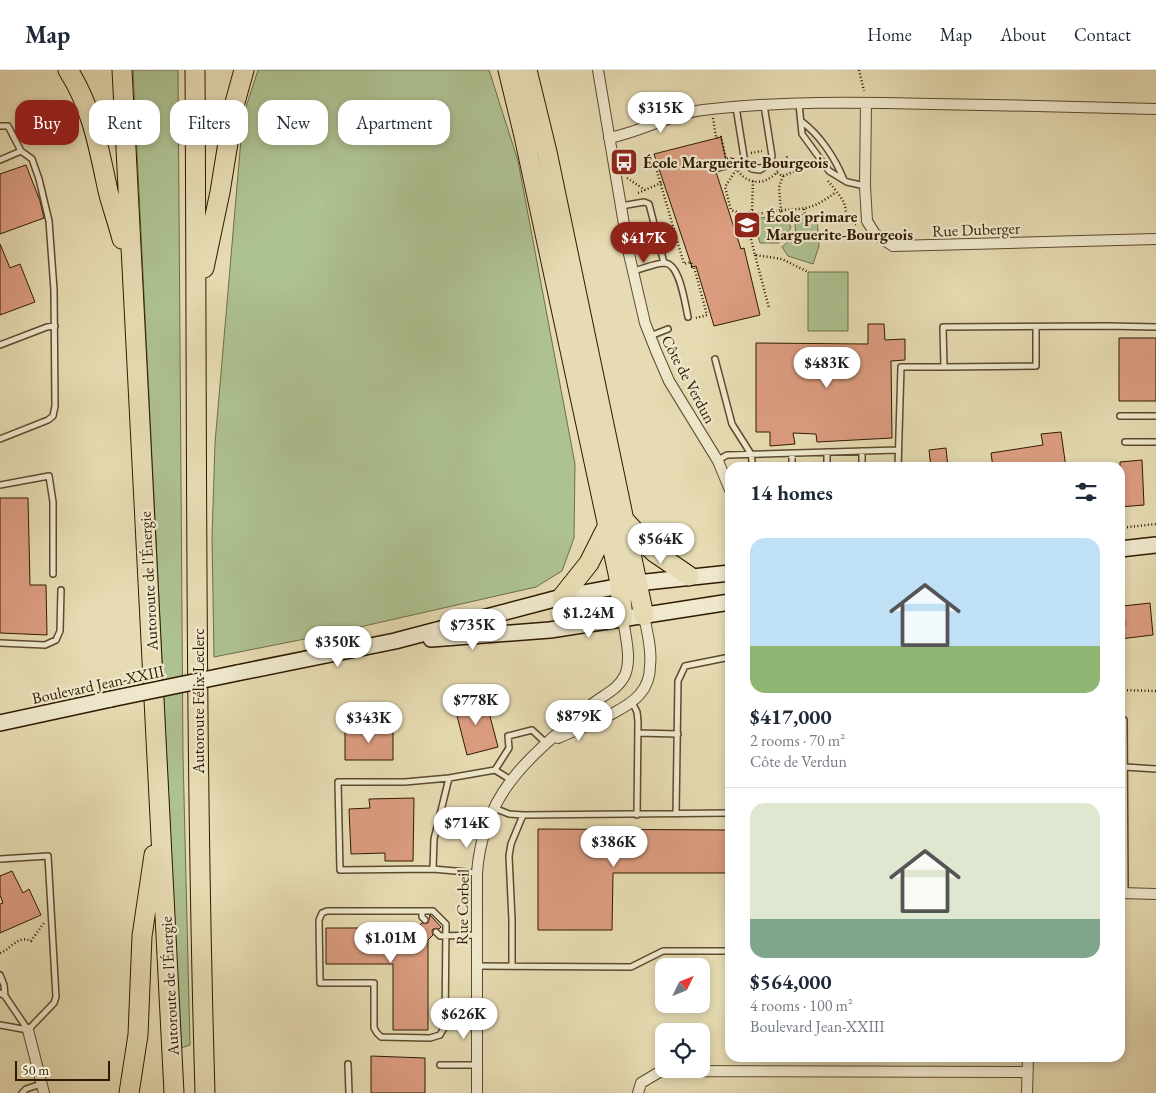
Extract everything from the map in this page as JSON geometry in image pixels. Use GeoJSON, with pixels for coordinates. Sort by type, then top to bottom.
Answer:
{"type":"FeatureCollection","features":[{"type":"Feature","properties":{"kind":"highway"},"geometry":{"type":"LineString","coordinates":[[68,70],[82,95],[95,129],[108,191],[132,272]]}},
{"type":"Feature","properties":{"kind":"highway","name":"Autoroute de l'Énergie"},"geometry":{"type":"LineString","coordinates":[[122,70],[174,1093]]}},
{"type":"Feature","properties":{"kind":"highway"},"geometry":{"type":"LineString","coordinates":[[196,70],[196,308]]}},
{"type":"Feature","properties":{"kind":"highway"},"geometry":{"type":"LineString","coordinates":[[196,308],[220,192],[234,106],[244,70]]}},
{"type":"Feature","properties":{"kind":"highway"},"geometry":{"type":"LineString","coordinates":[[508,70],[524,136],[607,527],[628,585],[644,616]]}},
{"type":"Feature","properties":{"kind":"highway"},"geometry":{"type":"LineString","coordinates":[[527,70],[547,152],[625,521],[628,585],[623,618]]}},
{"type":"Feature","properties":{"kind":"highway","name":"Autoroute Félix-Leclerc"},"geometry":{"type":"LineString","coordinates":[[196,308],[199,816],[205,1093]]}},
{"type":"Feature","properties":{"kind":"highway"},"geometry":{"type":"LineString","coordinates":[[625,521],[654,552],[690,576]]}},
{"type":"Feature","properties":{"kind":"highway"},"geometry":{"type":"LineString","coordinates":[[562,597],[589,563],[607,527]]}},
{"type":"Feature","properties":{"kind":"highway"},"geometry":{"type":"LineString","coordinates":[[129,1093],[138,1034],[142,936],[160,814]]}},
{"type":"Feature","properties":{"kind":"street","name":"Côte de Verdun"},"geometry":{"type":"LineString","coordinates":[[598,70],[621,206],[642,313],[669,380],[718,460],[725,478]]}},
{"type":"Feature","properties":{"kind":"street"},"geometry":{"type":"LineString","coordinates":[[609,138],[632,133],[681,114],[736,107],[799,103],[866,102],[1156,108]]}},
{"type":"Feature","properties":{"kind":"street","name":"Rue Duberger"},"geometry":{"type":"LineString","coordinates":[[866,102],[865,186],[867,221],[875,234],[893,246],[1156,239]]}},
{"type":"Feature","properties":{"kind":"street"},"geometry":{"type":"LineString","coordinates":[[1125,548],[1156,545]]}},
{"type":"Feature","properties":{"kind":"street","name":"Boulevard Jean-XXIII"},"geometry":{"type":"LineString","coordinates":[[5,721],[395,641],[562,597],[690,576],[725,573]]}},
{"type":"Feature","properties":{"kind":"street","name":"Boulevard Jean-XXIII"},"geometry":{"type":"LineString","coordinates":[[395,641],[550,630],[725,603]]}},
{"type":"Feature","properties":{"kind":"street","name":"Rue Corbeil"},"geometry":{"type":"LineString","coordinates":[[546,743],[632,702],[646,686],[650,670],[650,656],[644,616]]}},
{"type":"Feature","properties":{"kind":"street","name":"Rue Corbeil"},"geometry":{"type":"LineString","coordinates":[[477,1093],[477,873],[482,841],[494,808],[510,780],[523,765],[594,702],[614,689],[624,678],[628,667],[628,658],[623,618]]}},
{"type":"Feature","properties":{"kind":"street"},"geometry":{"type":"LineString","coordinates":[[1125,893],[1156,894]]}},
{"type":"Feature","properties":{"kind":"street"},"geometry":{"type":"LineString","coordinates":[[28,1030],[42,1088]]}},
{"type":"Feature","properties":{"kind":"street"},"geometry":{"type":"LineString","coordinates":[[1027,1093],[1028,1062]]}},
{"type":"Feature","properties":{"kind":"street"},"geometry":{"type":"LineString","coordinates":[[638,1093],[641,1083],[661,1071],[1027,1072]]}},
{"type":"Feature","properties":{"kind":"lane"},"geometry":{"type":"LineString","coordinates":[[799,103],[802,134],[829,171],[851,184],[865,186]]}},
{"type":"Feature","properties":{"kind":"lane"},"geometry":{"type":"LineString","coordinates":[[736,107],[745,163],[752,169],[760,170],[768,165],[772,156],[764,105]]}},
{"type":"Feature","properties":{"kind":"lane"},"geometry":{"type":"LineString","coordinates":[[801,121],[811,128],[838,164],[844,180]]}},
{"type":"Feature","properties":{"kind":"lane"},"geometry":{"type":"LineString","coordinates":[[0,126],[8,126],[21,151],[32,159],[46,209],[54,290],[55,326],[55,406],[53,416],[48,420],[0,439]]}},
{"type":"Feature","properties":{"kind":"lane"},"geometry":{"type":"LineString","coordinates":[[0,160],[21,151]]}},
{"type":"Feature","properties":{"kind":"lane"},"geometry":{"type":"LineString","coordinates":[[621,206],[644,202],[649,204],[664,263]]}},
{"type":"Feature","properties":{"kind":"lane"},"geometry":{"type":"LineString","coordinates":[[633,271],[664,263],[672,266],[677,272],[688,317]]}},
{"type":"Feature","properties":{"kind":"lane"},"geometry":{"type":"LineString","coordinates":[[0,345],[47,327],[55,326]]}},
{"type":"Feature","properties":{"kind":"lane"},"geometry":{"type":"LineString","coordinates":[[944,367],[943,327],[1156,327]]}},
{"type":"Feature","properties":{"kind":"lane"},"geometry":{"type":"LineString","coordinates":[[898,462],[901,366],[1036,366],[1036,327]]}},
{"type":"Feature","properties":{"kind":"lane"},"geometry":{"type":"LineString","coordinates":[[650,336],[668,329]]}},
{"type":"Feature","properties":{"kind":"lane"},"geometry":{"type":"LineString","coordinates":[[715,359],[732,424],[751,454],[752,462]]}},
{"type":"Feature","properties":{"kind":"lane"},"geometry":{"type":"LineString","coordinates":[[1120,416],[1156,416]]}},
{"type":"Feature","properties":{"kind":"lane"},"geometry":{"type":"LineString","coordinates":[[1125,442],[1156,442]]}},
{"type":"Feature","properties":{"kind":"lane"},"geometry":{"type":"LineString","coordinates":[[718,460],[728,455],[898,450]]}},
{"type":"Feature","properties":{"kind":"lane"},"geometry":{"type":"LineString","coordinates":[[862,451],[862,462]]}},
{"type":"Feature","properties":{"kind":"lane"},"geometry":{"type":"LineString","coordinates":[[827,452],[827,462]]}},
{"type":"Feature","properties":{"kind":"lane"},"geometry":{"type":"LineString","coordinates":[[792,453],[792,462]]}},
{"type":"Feature","properties":{"kind":"lane"},"geometry":{"type":"LineString","coordinates":[[0,485],[49,476],[53,502],[53,574]]}},
{"type":"Feature","properties":{"kind":"lane"},"geometry":{"type":"LineString","coordinates":[[0,643],[45,646],[56,640],[60,635],[61,590]]}},
{"type":"Feature","properties":{"kind":"lane"},"geometry":{"type":"LineString","coordinates":[[676,814],[678,682],[685,666],[725,658]]}},
{"type":"Feature","properties":{"kind":"lane"},"geometry":{"type":"LineString","coordinates":[[632,702],[637,712],[638,815]]}},
{"type":"Feature","properties":{"kind":"lane"},"geometry":{"type":"LineString","coordinates":[[495,770],[509,748],[508,736],[532,730],[546,743]]}},
{"type":"Feature","properties":{"kind":"lane"},"geometry":{"type":"LineString","coordinates":[[638,733],[678,734]]}},
{"type":"Feature","properties":{"kind":"lane"},"geometry":{"type":"LineString","coordinates":[[1125,767],[1156,768]]}},
{"type":"Feature","properties":{"kind":"lane"},"geometry":{"type":"LineString","coordinates":[[477,873],[434,869],[340,870],[338,782],[405,782],[449,778],[495,770],[510,780]]}},
{"type":"Feature","properties":{"kind":"lane"},"geometry":{"type":"LineString","coordinates":[[434,869],[434,839],[449,778]]}},
{"type":"Feature","properties":{"kind":"lane"},"geometry":{"type":"LineString","coordinates":[[494,808],[509,814],[523,815],[725,813]]}},
{"type":"Feature","properties":{"kind":"lane"},"geometry":{"type":"LineString","coordinates":[[512,966],[509,856],[511,844],[523,815]]}},
{"type":"Feature","properties":{"kind":"lane"},"geometry":{"type":"LineString","coordinates":[[0,859],[48,856],[56,997],[54,1003],[28,1030]]}},
{"type":"Feature","properties":{"kind":"lane"},"geometry":{"type":"LineString","coordinates":[[422,911],[422,917],[425,920]]}},
{"type":"Feature","properties":{"kind":"lane"},"geometry":{"type":"LineString","coordinates":[[433,911],[446,924],[446,935],[445,1026],[442,1033],[438,1036],[381,1037],[374,1028],[374,983],[320,983],[319,920],[324,912],[433,911]]}},
{"type":"Feature","properties":{"kind":"lane"},"geometry":{"type":"LineString","coordinates":[[436,932],[440,936],[476,935]]}},
{"type":"Feature","properties":{"kind":"lane"},"geometry":{"type":"LineString","coordinates":[[476,966],[631,967],[663,951],[725,951]]}},
{"type":"Feature","properties":{"kind":"lane"},"geometry":{"type":"LineString","coordinates":[[0,975],[4,985],[2,994],[28,1030]]}},
{"type":"Feature","properties":{"kind":"lane"},"geometry":{"type":"LineString","coordinates":[[0,1025],[28,1030]]}},
{"type":"Feature","properties":{"kind":"lane"},"geometry":{"type":"LineString","coordinates":[[348,1064],[349,1093]]}},
{"type":"Feature","properties":{"kind":"lane"},"geometry":{"type":"LineString","coordinates":[[440,1065],[477,1065]]}},
{"type":"Feature","properties":{"kind":"lane"},"geometry":{"type":"LineString","coordinates":[[22,1093],[26,1089],[42,1088]]}},
{"type":"Feature","properties":{"kind":"path"},"geometry":{"type":"LineString","coordinates":[[859,70],[866,102]]}},
{"type":"Feature","properties":{"kind":"path"},"geometry":{"type":"LineString","coordinates":[[712,117],[716,138],[720,137],[726,159],[738,158]]}},
{"type":"Feature","properties":{"kind":"path"},"geometry":{"type":"LineString","coordinates":[[749,153],[763,151]]}},
{"type":"Feature","properties":{"kind":"path"},"geometry":{"type":"LineString","coordinates":[[654,161],[663,183],[684,264],[691,262],[692,267],[694,266],[707,315]]}},
{"type":"Feature","properties":{"kind":"path"},"geometry":{"type":"LineString","coordinates":[[776,173],[783,176],[805,167],[813,161]]}},
{"type":"Feature","properties":{"kind":"path"},"geometry":{"type":"LineString","coordinates":[[736,170],[725,187],[731,210],[745,215],[752,211]]}},
{"type":"Feature","properties":{"kind":"path"},"geometry":{"type":"LineString","coordinates":[[782,215],[779,187],[783,176]]}},
{"type":"Feature","properties":{"kind":"path"},"geometry":{"type":"LineString","coordinates":[[824,177],[844,203],[848,219],[853,224],[857,224]]}},
{"type":"Feature","properties":{"kind":"path"},"geometry":{"type":"LineString","coordinates":[[626,178],[645,190]]}},
{"type":"Feature","properties":{"kind":"path"},"geometry":{"type":"LineString","coordinates":[[752,211],[753,181]]}},
{"type":"Feature","properties":{"kind":"path"},"geometry":{"type":"LineString","coordinates":[[637,193],[663,183]]}},
{"type":"Feature","properties":{"kind":"path"},"geometry":{"type":"LineString","coordinates":[[752,211],[757,214],[804,209],[819,204],[836,192]]}},
{"type":"Feature","properties":{"kind":"path"},"geometry":{"type":"LineString","coordinates":[[804,209],[805,214]]}},
{"type":"Feature","properties":{"kind":"path"},"geometry":{"type":"LineString","coordinates":[[745,215],[769,308]]}},
{"type":"Feature","properties":{"kind":"path"},"geometry":{"type":"LineString","coordinates":[[756,255],[782,259],[808,272]]}},
{"type":"Feature","properties":{"kind":"path"},"geometry":{"type":"LineString","coordinates":[[1125,527],[1156,524]]}},
{"type":"Feature","properties":{"kind":"path"},"geometry":{"type":"LineString","coordinates":[[1125,690],[1156,691]]}},
{"type":"Feature","properties":{"kind":"path"},"geometry":{"type":"LineString","coordinates":[[0,953],[7,950],[17,941],[26,939],[31,942],[44,922]]}},
{"type":"Feature","properties":{"kind":"green space"},"geometry":{"type":"Polygon","coordinates":[[[133,70],[178,70],[178,100],[170,100],[170,145],[179,145],[183,755],[190,1045],[181,1048],[137,145],[160,145],[160,100],[134,100],[133,70]]]}},
{"type":"Feature","properties":{"kind":"green space"},"geometry":{"type":"Polygon","coordinates":[[[258,70],[489,70],[518,161],[575,464],[574,538],[562,571],[536,587],[320,636],[214,657],[212,537],[215,443],[241,145],[248,145],[248,101],[258,70]]]}},
{"type":"Feature","properties":{"kind":"green space"},"geometry":{"type":"Polygon","coordinates":[[[786,214],[791,228],[779,243],[760,243],[755,226],[760,218],[786,214]]]}},
{"type":"Feature","properties":{"kind":"green space"},"geometry":{"type":"Polygon","coordinates":[[[794,214],[817,216],[819,246],[813,264],[788,256],[782,247],[796,235],[794,214]]]}},
{"type":"Feature","properties":{"kind":"green space"},"geometry":{"type":"Polygon","coordinates":[[[808,272],[848,272],[848,331],[808,331],[808,272]]]}},
{"type":"Feature","properties":{"kind":"building"},"geometry":{"type":"Polygon","coordinates":[[[721,137],[728,169],[716,172],[741,249],[744,248],[760,315],[714,326],[696,266],[692,267],[654,154],[721,137]]]}},
{"type":"Feature","properties":{"kind":"building"},"geometry":{"type":"Polygon","coordinates":[[[26,165],[40,201],[44,218],[0,234],[0,174],[26,165]]]}},
{"type":"Feature","properties":{"kind":"building"},"geometry":{"type":"Polygon","coordinates":[[[0,244],[10,268],[20,264],[35,302],[0,315],[0,244]]]}},
{"type":"Feature","properties":{"kind":"building"},"geometry":{"type":"Polygon","coordinates":[[[868,324],[884,324],[885,340],[905,339],[905,360],[891,361],[892,438],[817,442],[816,434],[793,433],[795,444],[770,446],[770,432],[756,432],[756,343],[868,344],[868,324]]]}},
{"type":"Feature","properties":{"kind":"building"},"geometry":{"type":"Polygon","coordinates":[[[1119,338],[1156,338],[1156,401],[1119,401],[1119,338]]]}},
{"type":"Feature","properties":{"kind":"building"},"geometry":{"type":"Polygon","coordinates":[[[1061,432],[1065,462],[992,462],[991,453],[1043,445],[1041,434],[1061,432]]]}},
{"type":"Feature","properties":{"kind":"building"},"geometry":{"type":"Polygon","coordinates":[[[946,448],[947,462],[930,462],[929,450],[946,448]]]}},
{"type":"Feature","properties":{"kind":"building"},"geometry":{"type":"Polygon","coordinates":[[[1142,460],[1144,505],[1125,507],[1125,462],[1120,462],[1142,460]]]}},
{"type":"Feature","properties":{"kind":"building"},"geometry":{"type":"Polygon","coordinates":[[[0,498],[28,498],[30,585],[46,585],[47,635],[0,633],[0,498]]]}},
{"type":"Feature","properties":{"kind":"building"},"geometry":{"type":"Polygon","coordinates":[[[1150,603],[1153,635],[1125,638],[1125,606],[1150,603]]]}},
{"type":"Feature","properties":{"kind":"building"},"geometry":{"type":"Polygon","coordinates":[[[485,697],[498,747],[467,755],[454,704],[485,697]]]}},
{"type":"Feature","properties":{"kind":"building"},"geometry":{"type":"Polygon","coordinates":[[[345,727],[393,727],[393,760],[345,760],[345,727]]]}},
{"type":"Feature","properties":{"kind":"building"},"geometry":{"type":"Polygon","coordinates":[[[414,798],[413,861],[385,861],[385,853],[351,854],[349,809],[370,808],[369,799],[414,798]]]}},
{"type":"Feature","properties":{"kind":"building"},"geometry":{"type":"Polygon","coordinates":[[[538,829],[725,830],[725,873],[613,873],[612,930],[538,930],[538,829]]]}},
{"type":"Feature","properties":{"kind":"building"},"geometry":{"type":"Polygon","coordinates":[[[12,871],[23,893],[29,889],[41,915],[0,933],[0,904],[3,903],[0,895],[0,876],[12,871]]]}},
{"type":"Feature","properties":{"kind":"building"},"geometry":{"type":"Polygon","coordinates":[[[430,915],[441,927],[433,929],[433,935],[428,940],[428,1030],[393,1030],[393,964],[326,964],[326,928],[417,928],[422,923],[428,923],[430,915]]]}},
{"type":"Feature","properties":{"kind":"building"},"geometry":{"type":"Polygon","coordinates":[[[371,1056],[425,1058],[425,1093],[371,1093],[371,1056]]]}},
{"type":"Feature","properties":{"kind":"place","name":"École Marguerite-Bourgeois"},"geometry":{"type":"Point","coordinates":[624,162]}},
{"type":"Feature","properties":{"kind":"place","name":"École primare Marguerite-Bourgeois"},"geometry":{"type":"Point","coordinates":[747,225]}}]}
